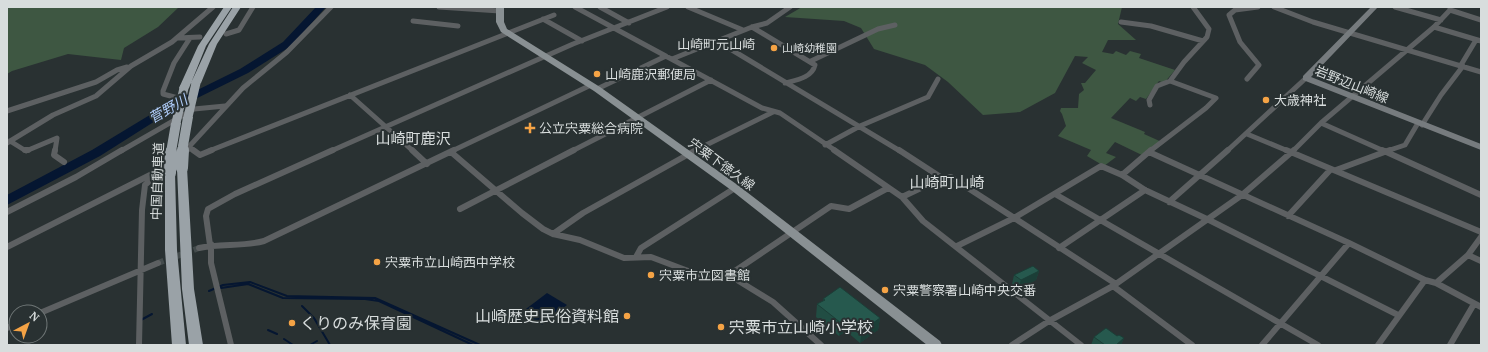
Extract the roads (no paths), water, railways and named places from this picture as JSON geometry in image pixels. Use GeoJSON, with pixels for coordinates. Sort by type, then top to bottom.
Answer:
{"type":"FeatureCollection","features":[{"type":"Feature","properties":{"kind":"highway","name":"中国自動車道"},"geometry":{"type":"LineString","coordinates":[[179,345],[170,250],[171,152],[184,88],[202,46],[228,7]]}},
{"type":"Feature","properties":{"kind":"highway","name":"中国自動車道"},"geometry":{"type":"LineString","coordinates":[[196,345],[171,170],[186,147],[188,117],[196,83],[216,39],[237,7]]}},
{"type":"Feature","properties":{"kind":"main road","name":"岩野辺山崎線"},"geometry":{"type":"LineString","coordinates":[[1375,7],[1306,78],[1481,147]]}},
{"type":"Feature","properties":{"kind":"main road"},"geometry":{"type":"LineString","coordinates":[[500,9],[500,22],[507,32]]}},
{"type":"Feature","properties":{"kind":"main road","name":"宍粟下徳久線"},"geometry":{"type":"LineString","coordinates":[[507,32],[594,87],[735,188],[936,345]]}},
{"type":"Feature","properties":{"kind":"street"},"geometry":{"type":"LineString","coordinates":[[9,142],[53,115],[96,96],[131,66],[177,38],[213,7]]}},
{"type":"Feature","properties":{"kind":"street"},"geometry":{"type":"LineString","coordinates":[[226,34],[239,30],[253,7]]}},
{"type":"Feature","properties":{"kind":"street"},"geometry":{"type":"LineString","coordinates":[[139,345],[142,210],[145,185],[171,170],[186,147],[225,106],[243,88],[287,52],[331,7]]}},
{"type":"Feature","properties":{"kind":"street"},"geometry":{"type":"LineString","coordinates":[[439,7],[500,9]]}},
{"type":"Feature","properties":{"kind":"street"},"geometry":{"type":"LineString","coordinates":[[575,7],[773,112],[780,113],[902,197],[923,221],[957,246],[1049,321],[1081,345]]}},
{"type":"Feature","properties":{"kind":"street"},"geometry":{"type":"LineString","coordinates":[[600,7],[629,22]]}},
{"type":"Feature","properties":{"kind":"street"},"geometry":{"type":"LineString","coordinates":[[231,345],[211,263],[211,244],[206,216],[208,209],[235,194],[582,41],[667,7]]}},
{"type":"Feature","properties":{"kind":"street"},"geometry":{"type":"LineString","coordinates":[[688,7],[743,30]]}},
{"type":"Feature","properties":{"kind":"street"},"geometry":{"type":"LineString","coordinates":[[199,248],[211,244],[257,243],[594,87],[669,57],[717,41],[743,30],[767,23],[790,7]]}},
{"type":"Feature","properties":{"kind":"street"},"geometry":{"type":"LineString","coordinates":[[1150,105],[1149,100],[1157,86],[1170,81],[1184,62],[1207,37],[1209,29],[1193,7]]}},
{"type":"Feature","properties":{"kind":"street"},"geometry":{"type":"LineString","coordinates":[[1248,79],[1259,65],[1245,52],[1234,34],[1229,15],[1235,10],[1258,7]]}},
{"type":"Feature","properties":{"kind":"street"},"geometry":{"type":"LineString","coordinates":[[1274,7],[1280,8],[1312,22],[1350,34],[1481,72]]}},
{"type":"Feature","properties":{"kind":"street"},"geometry":{"type":"LineString","coordinates":[[1395,7],[1441,20]]}},
{"type":"Feature","properties":{"kind":"street"},"geometry":{"type":"LineString","coordinates":[[1012,345],[1049,321],[1114,285],[1210,220],[1291,153],[1321,123],[1434,27],[1450,9],[1481,20]]}},
{"type":"Feature","properties":{"kind":"street"},"geometry":{"type":"LineString","coordinates":[[186,147],[200,155],[507,32],[554,15]]}},
{"type":"Feature","properties":{"kind":"street"},"geometry":{"type":"LineString","coordinates":[[543,19],[582,41]]}},
{"type":"Feature","properties":{"kind":"street"},"geometry":{"type":"LineString","coordinates":[[413,21],[458,26]]}},
{"type":"Feature","properties":{"kind":"street"},"geometry":{"type":"LineString","coordinates":[[1121,22],[1151,26],[1203,41]]}},
{"type":"Feature","properties":{"kind":"street"},"geometry":{"type":"LineString","coordinates":[[811,60],[858,40],[878,29],[895,25]]}},
{"type":"Feature","properties":{"kind":"street"},"geometry":{"type":"LineString","coordinates":[[752,27],[811,60],[815,65],[815,70],[812,73],[785,83]]}},
{"type":"Feature","properties":{"kind":"street"},"geometry":{"type":"LineString","coordinates":[[1288,216],[1334,170],[1405,145],[1462,66],[1478,41],[1434,27]]}},
{"type":"Feature","properties":{"kind":"street"},"geometry":{"type":"LineString","coordinates":[[177,38],[200,37]]}},
{"type":"Feature","properties":{"kind":"street"},"geometry":{"type":"LineString","coordinates":[[178,98],[163,94],[163,91],[174,64],[190,38]]}},
{"type":"Feature","properties":{"kind":"street"},"geometry":{"type":"LineString","coordinates":[[717,41],[785,83],[860,126],[942,178]]}},
{"type":"Feature","properties":{"kind":"street"},"geometry":{"type":"LineString","coordinates":[[7,111],[96,82],[117,70],[131,66]]}},
{"type":"Feature","properties":{"kind":"street"},"geometry":{"type":"LineString","coordinates":[[1169,202],[1247,134],[1306,78]]}},
{"type":"Feature","properties":{"kind":"street"},"geometry":{"type":"LineString","coordinates":[[825,145],[860,126],[928,97],[938,79]]}},
{"type":"Feature","properties":{"kind":"street"},"geometry":{"type":"LineString","coordinates":[[460,209],[636,117],[712,80]]}},
{"type":"Feature","properties":{"kind":"street"},"geometry":{"type":"LineString","coordinates":[[1122,176],[1149,152],[1206,108],[1216,98],[1170,81]]}},
{"type":"Feature","properties":{"kind":"street"},"geometry":{"type":"LineString","coordinates":[[350,95],[388,127],[427,164]]}},
{"type":"Feature","properties":{"kind":"street"},"geometry":{"type":"LineString","coordinates":[[7,212],[76,177],[194,109],[225,106]]}},
{"type":"Feature","properties":{"kind":"street"},"geometry":{"type":"LineString","coordinates":[[553,234],[583,214],[687,155],[773,112]]}},
{"type":"Feature","properties":{"kind":"street"},"geometry":{"type":"LineString","coordinates":[[1321,123],[1481,195]]}},
{"type":"Feature","properties":{"kind":"street"},"geometry":{"type":"LineString","coordinates":[[1247,134],[1481,232]]}},
{"type":"Feature","properties":{"kind":"street"},"geometry":{"type":"LineString","coordinates":[[9,142],[26,151],[55,135],[54,155],[64,162]]}},
{"type":"Feature","properties":{"kind":"street"},"geometry":{"type":"LineString","coordinates":[[451,152],[543,230],[553,234],[580,240],[624,258],[651,257],[666,264],[704,277],[729,275],[831,206],[849,209],[888,188]]}},
{"type":"Feature","properties":{"kind":"street"},"geometry":{"type":"LineString","coordinates":[[1149,152],[1425,280],[1436,282],[1478,305],[1450,345]]}},
{"type":"Feature","properties":{"kind":"street"},"geometry":{"type":"LineString","coordinates":[[957,246],[1014,218],[1101,166],[1122,176],[1145,190],[1210,220],[1398,315]]}},
{"type":"Feature","properties":{"kind":"street"},"geometry":{"type":"LineString","coordinates":[[7,247],[171,170]]}},
{"type":"Feature","properties":{"kind":"street"},"geometry":{"type":"LineString","coordinates":[[902,197],[942,178],[951,177],[1114,285],[1192,345]]}},
{"type":"Feature","properties":{"kind":"street"},"geometry":{"type":"LineString","coordinates":[[636,257],[641,248],[735,188]]}},
{"type":"Feature","properties":{"kind":"street"},"geometry":{"type":"LineString","coordinates":[[1060,248],[1145,190]]}},
{"type":"Feature","properties":{"kind":"street"},"geometry":{"type":"LineString","coordinates":[[1055,194],[1099,221],[1318,345]]}},
{"type":"Feature","properties":{"kind":"street"},"geometry":{"type":"LineString","coordinates":[[1436,282],[1468,255],[1481,237]]}},
{"type":"Feature","properties":{"kind":"street"},"geometry":{"type":"LineString","coordinates":[[1262,345],[1348,243]]}},
{"type":"Feature","properties":{"kind":"street"},"geometry":{"type":"LineString","coordinates":[[1468,255],[1481,261]]}},
{"type":"Feature","properties":{"kind":"street"},"geometry":{"type":"LineString","coordinates":[[48,310],[158,263]]}},
{"type":"Feature","properties":{"kind":"street"},"geometry":{"type":"LineString","coordinates":[[729,275],[773,302],[821,345]]}},
{"type":"Feature","properties":{"kind":"street"},"geometry":{"type":"LineString","coordinates":[[1378,345],[1398,315],[1425,280]]}},
{"type":"Feature","properties":{"kind":"water"},"geometry":{"type":"Polygon","coordinates":[[[547,293],[567,305],[542,325],[522,312],[547,293]]]}},
{"type":"Feature","properties":{"kind":"waterway","name":"菅野川"},"geometry":{"type":"LineString","coordinates":[[7,201],[96,153],[167,109],[244,71],[287,44],[321,7]]}},
{"type":"Feature","properties":{"kind":"waterway"},"geometry":{"type":"LineString","coordinates":[[209,291],[223,285],[250,282],[287,296],[375,298],[480,345]]}},
{"type":"Feature","properties":{"kind":"waterway"},"geometry":{"type":"LineString","coordinates":[[221,288],[248,284],[283,298],[365,299],[379,301],[473,345]]}},
{"type":"Feature","properties":{"kind":"waterway"},"geometry":{"type":"LineString","coordinates":[[302,306],[314,318],[330,345]]}},
{"type":"Feature","properties":{"kind":"waterway"},"geometry":{"type":"LineString","coordinates":[[141,320],[152,314]]}},
{"type":"Feature","properties":{"kind":"waterway"},"geometry":{"type":"LineString","coordinates":[[268,330],[277,334]]}},
{"type":"Feature","properties":{"kind":"waterway"},"geometry":{"type":"LineString","coordinates":[[284,339],[293,345]]}},
{"type":"Feature","properties":{"kind":"waterway"},"geometry":{"type":"LineString","coordinates":[[310,345],[317,341]]}},
{"type":"Feature","properties":{"kind":"tunnel"},"geometry":{"type":"LineString","coordinates":[[158,263],[199,248]]}},
{"type":"Feature","properties":{"kind":"place","name":"山崎幼稚園"},"geometry":{"type":"Point","coordinates":[774,48]}},
{"type":"Feature","properties":{"kind":"place","name":"山崎鹿沢郵便局"},"geometry":{"type":"Point","coordinates":[597,74]}},
{"type":"Feature","properties":{"kind":"place","name":"大歳神社"},"geometry":{"type":"Point","coordinates":[1266,100]}},
{"type":"Feature","properties":{"kind":"place","name":"公立宍粟総合病院"},"geometry":{"type":"Point","coordinates":[530,128]}},
{"type":"Feature","properties":{"kind":"place","name":"宍粟市立山崎西中学校"},"geometry":{"type":"Point","coordinates":[377,262]}},
{"type":"Feature","properties":{"kind":"place","name":"宍粟市立図書館"},"geometry":{"type":"Point","coordinates":[651,275]}},
{"type":"Feature","properties":{"kind":"place","name":"宍粟警察署山崎中央交番"},"geometry":{"type":"Point","coordinates":[885,290]}},
{"type":"Feature","properties":{"kind":"place","name":"山崎歴史民俗資料館"},"geometry":{"type":"Point","coordinates":[627,316]}},
{"type":"Feature","properties":{"kind":"place","name":"くりのみ保育園"},"geometry":{"type":"Point","coordinates":[292,323]}},
{"type":"Feature","properties":{"kind":"place","name":"宍粟市立山崎小学校"},"geometry":{"type":"Point","coordinates":[721,327]}},
{"type":"Feature","properties":{"kind":"district","name":"山崎町元山崎"},"geometry":{"type":"Point","coordinates":[716,44]}},
{"type":"Feature","properties":{"kind":"district","name":"山崎町鹿沢"},"geometry":{"type":"Point","coordinates":[413,139]}},
{"type":"Feature","properties":{"kind":"district","name":"山崎町山崎"},"geometry":{"type":"Point","coordinates":[947,183]}}]}
